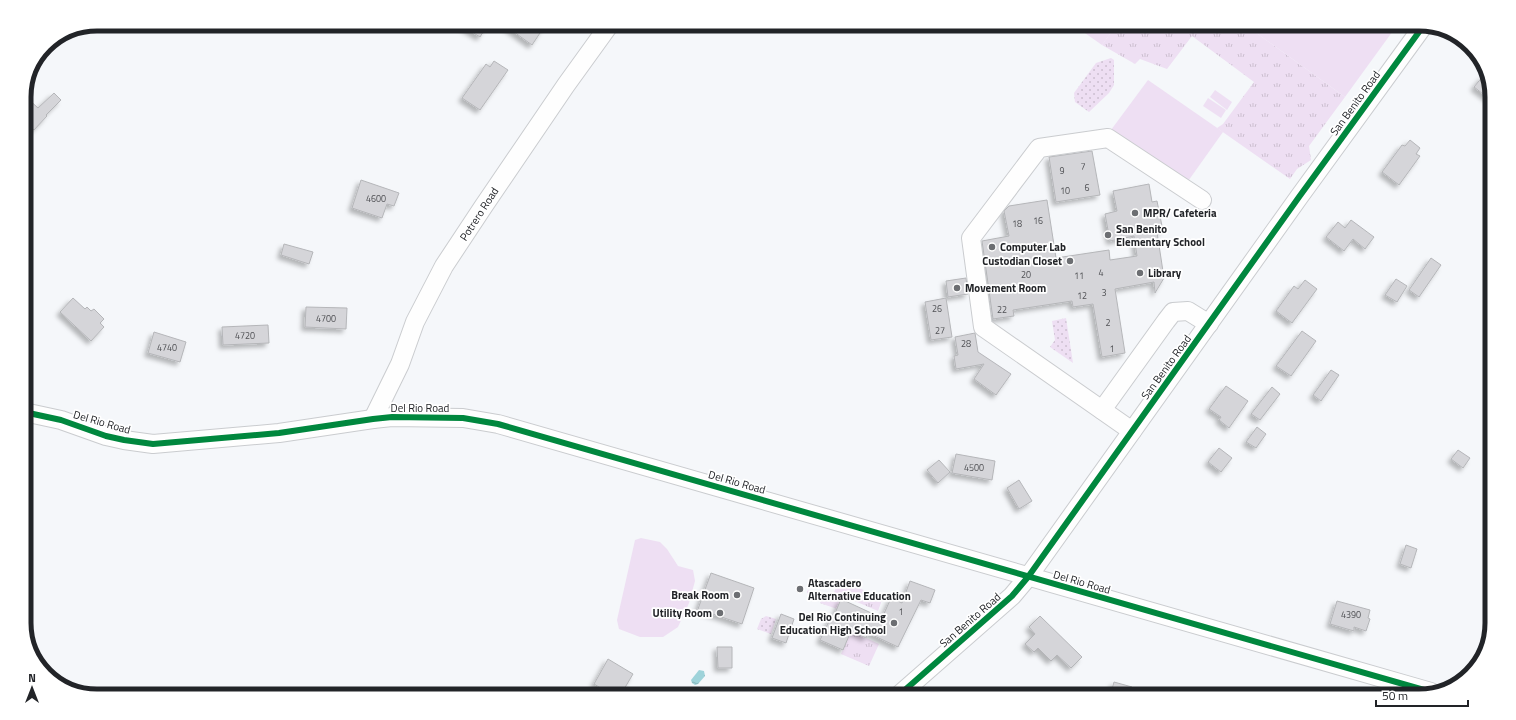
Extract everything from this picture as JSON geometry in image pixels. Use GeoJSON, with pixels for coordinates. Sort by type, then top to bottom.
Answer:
{"type":"FeatureCollection","features":[{"type":"Feature","properties":{"kind":"street","name":"Potrero Road"},"geometry":{"type":"LineString","coordinates":[[373,419],[400,364],[415,322],[444,266],[486,202],[605,31]]}},
{"type":"Feature","properties":{"kind":"street","name":"San Benito Road"},"geometry":{"type":"LineString","coordinates":[[906,689],[1012,596],[1028,577],[1420,31]]}},
{"type":"Feature","properties":{"kind":"street"},"geometry":{"type":"LineString","coordinates":[[1132,431],[983,327],[971,238],[1039,148],[1108,138],[1202,200]]}},
{"type":"Feature","properties":{"kind":"street"},"geometry":{"type":"LineString","coordinates":[[1102,410],[1174,312],[1188,311],[1209,324]]}},
{"type":"Feature","properties":{"kind":"street","name":"Del Rio Road"},"geometry":{"type":"LineString","coordinates":[[31,414],[61,420],[112,437],[153,444],[279,433],[373,419],[412,416],[463,418],[498,424],[1420,689]]}},
{"type":"Feature","properties":{"kind":"green space"},"geometry":{"type":"Polygon","coordinates":[[[1082,31],[1112,31],[1102,45],[1082,31]]]}},
{"type":"Feature","properties":{"kind":"green space"},"geometry":{"type":"Polygon","coordinates":[[[1112,31],[1254,31],[1345,97],[1309,146],[1311,160],[1297,169],[1290,179],[1217,128],[1223,124],[1254,82],[1192,36],[1167,69],[1140,59],[1135,64],[1102,45],[1112,31]]]}},
{"type":"Feature","properties":{"kind":"green space"},"geometry":{"type":"Polygon","coordinates":[[[1254,31],[1393,31],[1345,97],[1254,31]]]}},
{"type":"Feature","properties":{"kind":"green space"},"geometry":{"type":"Polygon","coordinates":[[[1111,58],[1114,60],[1114,85],[1109,93],[1089,112],[1075,102],[1074,93],[1096,63],[1111,58]]]}},
{"type":"Feature","properties":{"kind":"green space"},"geometry":{"type":"Polygon","coordinates":[[[1148,80],[1223,132],[1186,184],[1111,130],[1148,80]]]}},
{"type":"Feature","properties":{"kind":"green space"},"geometry":{"type":"Polygon","coordinates":[[[1215,90],[1232,102],[1227,110],[1210,97],[1215,90]]]}},
{"type":"Feature","properties":{"kind":"green space"},"geometry":{"type":"Polygon","coordinates":[[[1208,98],[1226,110],[1221,118],[1203,106],[1208,98]]]}},
{"type":"Feature","properties":{"kind":"green space"},"geometry":{"type":"Polygon","coordinates":[[[1066,318],[1073,363],[1050,347],[1055,340],[1052,321],[1066,318]]]}},
{"type":"Feature","properties":{"kind":"green space"},"geometry":{"type":"Polygon","coordinates":[[[641,538],[660,542],[667,549],[678,566],[693,570],[695,581],[689,603],[678,627],[663,637],[640,637],[619,629],[617,620],[635,540],[641,538]]]}},
{"type":"Feature","properties":{"kind":"green space"},"geometry":{"type":"Polygon","coordinates":[[[839,581],[883,597],[878,611],[843,596],[837,609],[820,603],[821,599],[807,593],[809,590],[829,600],[831,599],[839,581]]]}},
{"type":"Feature","properties":{"kind":"green space"},"geometry":{"type":"Polygon","coordinates":[[[766,616],[776,619],[771,634],[757,629],[761,619],[766,616]]]}},
{"type":"Feature","properties":{"kind":"green space"},"geometry":{"type":"Polygon","coordinates":[[[851,631],[879,644],[869,666],[841,654],[851,631]]]}},
{"type":"Feature","properties":{"kind":"water"},"geometry":{"type":"Polygon","coordinates":[[[699,670],[704,671],[705,676],[698,684],[695,685],[691,680],[699,670]]]}},
{"type":"Feature","properties":{"kind":"building"},"geometry":{"type":"Polygon","coordinates":[[[470,31],[484,31],[480,37],[470,31]]]}},
{"type":"Feature","properties":{"kind":"building"},"geometry":{"type":"Polygon","coordinates":[[[513,31],[541,31],[532,45],[513,31]]]}},
{"type":"Feature","properties":{"kind":"building"},"geometry":{"type":"Polygon","coordinates":[[[494,61],[508,70],[480,110],[462,98],[486,64],[490,67],[494,61]]]}},
{"type":"Feature","properties":{"kind":"building"},"geometry":{"type":"Polygon","coordinates":[[[1482,77],[1485,96],[1474,87],[1482,77]]]}},
{"type":"Feature","properties":{"kind":"building"},"geometry":{"type":"Polygon","coordinates":[[[54,93],[61,100],[34,130],[31,127],[31,102],[38,108],[54,93]]]}},
{"type":"Feature","properties":{"kind":"building"},"geometry":{"type":"Polygon","coordinates":[[[1410,140],[1420,148],[1416,154],[1420,156],[1399,185],[1382,172],[1402,145],[1405,146],[1410,140]]]}},
{"type":"Feature","properties":{"kind":"building"},"geometry":{"type":"Polygon","coordinates":[[[1092,151],[1100,195],[1056,202],[1049,157],[1092,151]]]}},
{"type":"Feature","properties":{"kind":"building"},"geometry":{"type":"Polygon","coordinates":[[[361,180],[399,193],[394,206],[387,204],[382,218],[352,208],[361,180]]]}},
{"type":"Feature","properties":{"kind":"building"},"geometry":{"type":"Polygon","coordinates":[[[1149,184],[1152,202],[1157,201],[1163,231],[1157,232],[1164,278],[1155,293],[1154,282],[1115,289],[1125,353],[1102,357],[1093,304],[1073,307],[1072,301],[1013,310],[1014,316],[993,319],[982,241],[1009,236],[1004,211],[1009,206],[1047,200],[1056,258],[1109,250],[1110,260],[1137,256],[1134,236],[1110,241],[1105,214],[1117,211],[1113,191],[1149,184]]]}},
{"type":"Feature","properties":{"kind":"building"},"geometry":{"type":"Polygon","coordinates":[[[1351,220],[1374,237],[1365,249],[1353,239],[1344,251],[1326,237],[1338,222],[1345,228],[1351,220]]]}},
{"type":"Feature","properties":{"kind":"building"},"geometry":{"type":"Polygon","coordinates":[[[284,244],[313,252],[309,264],[281,255],[284,244]]]}},
{"type":"Feature","properties":{"kind":"building"},"geometry":{"type":"Polygon","coordinates":[[[1431,258],[1441,265],[1419,297],[1409,290],[1431,258]]]}},
{"type":"Feature","properties":{"kind":"building","name":"Movement Room"},"geometry":{"type":"Polygon","coordinates":[[[966,278],[968,294],[948,297],[946,281],[966,278]]]}},
{"type":"Feature","properties":{"kind":"building"},"geometry":{"type":"Polygon","coordinates":[[[1396,279],[1407,286],[1397,302],[1385,295],[1396,279]]]}},
{"type":"Feature","properties":{"kind":"building"},"geometry":{"type":"Polygon","coordinates":[[[1305,280],[1317,289],[1292,323],[1276,311],[1294,286],[1298,289],[1305,280]]]}},
{"type":"Feature","properties":{"kind":"building"},"geometry":{"type":"Polygon","coordinates":[[[73,298],[85,309],[87,307],[91,311],[94,309],[104,319],[100,323],[104,327],[91,341],[60,312],[73,298]]]}},
{"type":"Feature","properties":{"kind":"building"},"geometry":{"type":"Polygon","coordinates":[[[946,298],[952,337],[931,340],[925,302],[946,298]]]}},
{"type":"Feature","properties":{"kind":"building"},"geometry":{"type":"Polygon","coordinates":[[[306,307],[347,308],[346,329],[305,327],[306,307]]]}},
{"type":"Feature","properties":{"kind":"building"},"geometry":{"type":"Polygon","coordinates":[[[268,325],[269,343],[223,345],[222,327],[268,325]]]}},
{"type":"Feature","properties":{"kind":"building"},"geometry":{"type":"Polygon","coordinates":[[[1302,331],[1316,341],[1291,376],[1276,366],[1302,331]]]}},
{"type":"Feature","properties":{"kind":"building"},"geometry":{"type":"Polygon","coordinates":[[[154,332],[186,342],[180,362],[148,353],[154,332]]]}},
{"type":"Feature","properties":{"kind":"building"},"geometry":{"type":"Polygon","coordinates":[[[975,333],[978,352],[1011,374],[996,395],[974,379],[984,364],[956,369],[954,356],[958,355],[955,337],[975,333]]]}},
{"type":"Feature","properties":{"kind":"building"},"geometry":{"type":"Polygon","coordinates":[[[1331,370],[1339,375],[1321,401],[1313,395],[1331,370]]]}},
{"type":"Feature","properties":{"kind":"building"},"geometry":{"type":"Polygon","coordinates":[[[1226,386],[1248,401],[1229,428],[1219,420],[1221,417],[1209,409],[1226,386]]]}},
{"type":"Feature","properties":{"kind":"building"},"geometry":{"type":"Polygon","coordinates":[[[1272,387],[1280,394],[1260,420],[1251,414],[1272,387]]]}},
{"type":"Feature","properties":{"kind":"building"},"geometry":{"type":"Polygon","coordinates":[[[1257,427],[1266,434],[1256,448],[1246,442],[1257,427]]]}},
{"type":"Feature","properties":{"kind":"building"},"geometry":{"type":"Polygon","coordinates":[[[1219,448],[1232,458],[1221,472],[1208,462],[1219,448]]]}},
{"type":"Feature","properties":{"kind":"building"},"geometry":{"type":"Polygon","coordinates":[[[1458,450],[1470,458],[1463,468],[1451,459],[1458,450]]]}},
{"type":"Feature","properties":{"kind":"building"},"geometry":{"type":"Polygon","coordinates":[[[956,454],[995,461],[992,480],[952,473],[956,454]]]}},
{"type":"Feature","properties":{"kind":"building"},"geometry":{"type":"Polygon","coordinates":[[[939,460],[950,472],[938,483],[927,470],[939,460]]]}},
{"type":"Feature","properties":{"kind":"building"},"geometry":{"type":"Polygon","coordinates":[[[1019,480],[1032,501],[1019,509],[1007,488],[1019,480]]]}},
{"type":"Feature","properties":{"kind":"building"},"geometry":{"type":"Polygon","coordinates":[[[1406,545],[1417,549],[1411,568],[1400,564],[1406,545]]]}},
{"type":"Feature","properties":{"kind":"building"},"geometry":{"type":"Polygon","coordinates":[[[711,573],[754,588],[742,624],[698,609],[711,573]]]}},
{"type":"Feature","properties":{"kind":"building"},"geometry":{"type":"Polygon","coordinates":[[[910,581],[935,590],[930,603],[921,600],[898,647],[868,633],[866,638],[851,631],[843,650],[820,640],[831,617],[833,618],[841,599],[882,618],[891,598],[902,603],[910,581]]]}},
{"type":"Feature","properties":{"kind":"building"},"geometry":{"type":"Polygon","coordinates":[[[1337,601],[1370,610],[1368,618],[1370,619],[1366,631],[1354,627],[1354,631],[1330,624],[1337,601]]]}},
{"type":"Feature","properties":{"kind":"building"},"geometry":{"type":"Polygon","coordinates":[[[781,614],[794,619],[786,643],[772,638],[781,614]]]}},
{"type":"Feature","properties":{"kind":"building"},"geometry":{"type":"Polygon","coordinates":[[[1040,616],[1082,657],[1071,668],[1057,655],[1051,661],[1038,648],[1034,652],[1025,644],[1035,634],[1029,627],[1040,616]]]}},
{"type":"Feature","properties":{"kind":"building"},"geometry":{"type":"Polygon","coordinates":[[[717,647],[732,647],[732,668],[718,668],[717,647]]]}},
{"type":"Feature","properties":{"kind":"building"},"geometry":{"type":"Polygon","coordinates":[[[608,659],[633,674],[624,689],[602,689],[594,684],[608,659]]]}},
{"type":"Feature","properties":{"kind":"building"},"geometry":{"type":"Polygon","coordinates":[[[1114,682],[1132,687],[1132,689],[1112,689],[1114,682]]]}},
{"type":"Feature","properties":{"kind":"cycle path"},"geometry":{"type":"LineString","coordinates":[[906,689],[1012,596],[1028,577],[1299,197],[1420,31]]}},
{"type":"Feature","properties":{"kind":"cycle path"},"geometry":{"type":"LineString","coordinates":[[31,414],[61,420],[106,436],[153,444],[279,433],[392,417],[463,418],[498,424],[1420,689]]}},
{"type":"Feature","properties":{"kind":"place","name":"MPR/ Cafeteria"},"geometry":{"type":"Point","coordinates":[1135,213]}},
{"type":"Feature","properties":{"kind":"place","name":"San Benito Elementary School"},"geometry":{"type":"Point","coordinates":[1108,235]}},
{"type":"Feature","properties":{"kind":"place","name":"Computer Lab"},"geometry":{"type":"Point","coordinates":[992,247]}},
{"type":"Feature","properties":{"kind":"place","name":"Custodian Closet"},"geometry":{"type":"Point","coordinates":[1070,261]}},
{"type":"Feature","properties":{"kind":"place","name":"Library"},"geometry":{"type":"Point","coordinates":[1140,273]}},
{"type":"Feature","properties":{"kind":"place","name":"Movement Room"},"geometry":{"type":"Point","coordinates":[957,288]}},
{"type":"Feature","properties":{"kind":"place","name":"Atascadero Alternative Education"},"geometry":{"type":"Point","coordinates":[800,589]}},
{"type":"Feature","properties":{"kind":"place","name":"Break Room"},"geometry":{"type":"Point","coordinates":[737,595]}},
{"type":"Feature","properties":{"kind":"place","name":"Utility Room"},"geometry":{"type":"Point","coordinates":[720,613]}},
{"type":"Feature","properties":{"kind":"place","name":"Del Rio Continuing Education High School"},"geometry":{"type":"Point","coordinates":[894,623]}}]}
